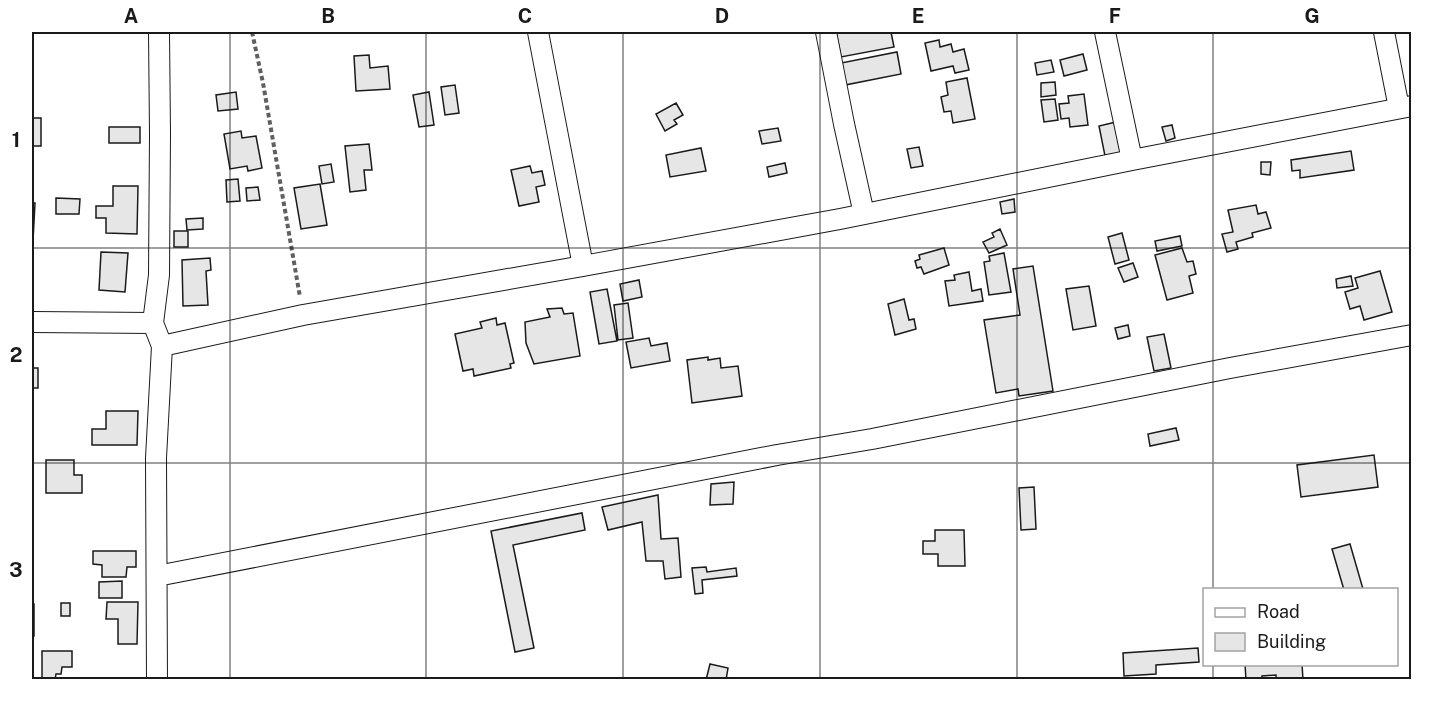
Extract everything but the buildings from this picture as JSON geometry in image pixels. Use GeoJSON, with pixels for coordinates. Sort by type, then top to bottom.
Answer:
{"type":"FeatureCollection","features":[{"type":"Feature","properties":{"kind":"street"},"geometry":{"type":"LineString","coordinates":[[157,680],[156,458],[162,346],[153,323],[159,275],[159,32]]}},
{"type":"Feature","properties":{"kind":"street"},"geometry":{"type":"LineString","coordinates":[[538,32],[583,266]]}},
{"type":"Feature","properties":{"kind":"street"},"geometry":{"type":"LineString","coordinates":[[826,32],[864,214]]}},
{"type":"Feature","properties":{"kind":"street"},"geometry":{"type":"LineString","coordinates":[[1105,32],[1132,160]]}},
{"type":"Feature","properties":{"kind":"street"},"geometry":{"type":"LineString","coordinates":[[162,346],[303,315],[864,214],[1405,107],[1384,32]]}},
{"type":"Feature","properties":{"kind":"street"},"geometry":{"type":"LineString","coordinates":[[32,322],[153,323]]}},
{"type":"Feature","properties":{"kind":"street"},"geometry":{"type":"LineString","coordinates":[[157,576],[1412,334]]}},
{"type":"Feature","properties":{"kind":"path"},"geometry":{"type":"LineString","coordinates":[[252,32],[303,315]]}}]}
